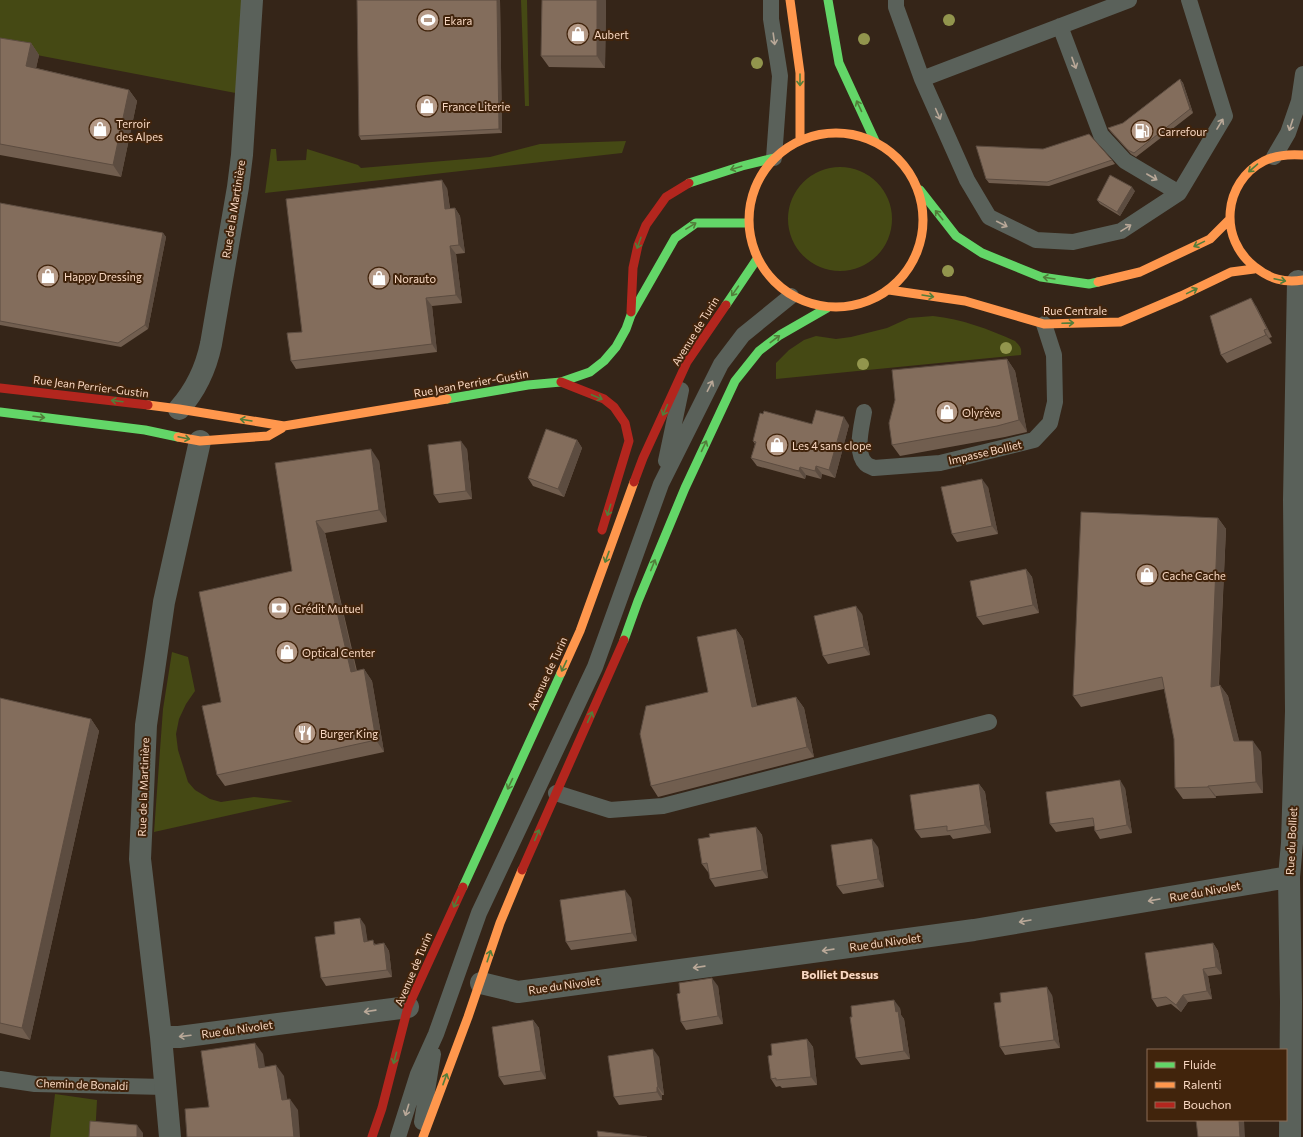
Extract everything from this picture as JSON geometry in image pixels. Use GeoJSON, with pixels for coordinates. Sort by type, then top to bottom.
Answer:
{"type":"FeatureCollection","features":[{"type":"Feature","properties":{"kind":"main road"},"geometry":{"type":"LineString","coordinates":[[790,0],[800,73],[800,140]]}},
{"type":"Feature","properties":{"kind":"main road"},"geometry":{"type":"LineString","coordinates":[[828,0],[839,63],[875,141]]}},
{"type":"Feature","properties":{"kind":"main road"},"geometry":{"type":"LineString","coordinates":[[917,186],[924,214],[921,243],[909,269],[889,290],[870,301],[849,307],[827,308],[808,304],[791,296],[771,280],[757,259],[750,242],[748,223],[751,199],[759,176],[774,158],[786,147],[800,140],[825,133],[851,134],[875,141],[892,153],[907,168],[917,186],[956,236],[982,253],[1041,277],[1089,284],[1140,272],[1210,239],[1229,220]]}},
{"type":"Feature","properties":{"kind":"main road"},"geometry":{"type":"LineString","coordinates":[[1301,281],[1283,281],[1268,277],[1254,269],[1241,255],[1232,238],[1229,220],[1231,204],[1236,188],[1246,174],[1259,164],[1274,157],[1290,154],[1303,155]]}},
{"type":"Feature","properties":{"kind":"main road","name":"Rue Jean Perrier-Gustin"},"geometry":{"type":"LineString","coordinates":[[631,315],[633,268],[638,245],[646,226],[666,197],[692,181],[774,158]]}},
{"type":"Feature","properties":{"kind":"main road","name":"Rue Jean Perrier-Gustin"},"geometry":{"type":"LineString","coordinates":[[0,388],[167,416],[284,426],[528,385],[560,382],[590,372],[604,361],[616,347],[626,329],[631,315],[675,238],[696,223],[748,223]]}},
{"type":"Feature","properties":{"kind":"main road","name":"Avenue de Turin"},"geometry":{"type":"LineString","coordinates":[[372,1137],[382,1108],[408,1007],[580,631],[643,458],[687,362],[757,259]]}},
{"type":"Feature","properties":{"kind":"main road","name":"Rue Centrale"},"geometry":{"type":"LineString","coordinates":[[889,290],[966,301],[1044,324],[1120,322],[1181,296],[1231,272],[1254,269]]}},
{"type":"Feature","properties":{"kind":"main road"},"geometry":{"type":"LineString","coordinates":[[421,1137],[432,1115],[500,924],[556,793],[626,636],[638,601],[685,488],[735,381],[759,351],[780,335],[827,308]]}},
{"type":"Feature","properties":{"kind":"main road"},"geometry":{"type":"LineString","coordinates":[[560,382],[604,400],[614,407],[626,423],[630,441],[598,541]]}},
{"type":"Feature","properties":{"kind":"main road","name":"Rue Jean Perrier-Gustin"},"geometry":{"type":"LineString","coordinates":[[0,412],[145,430],[200,441],[268,436],[284,426]]}},
{"type":"Feature","properties":{"kind":"main road"},"geometry":{"type":"LineString","coordinates":[[145,430],[167,416]]}},
{"type":"Feature","properties":{"kind":"main road"},"geometry":{"type":"LineString","coordinates":[[578,607],[580,631]]}},
{"type":"Feature","properties":{"kind":"street","name":"Rue de la Martinière"},"geometry":{"type":"LineString","coordinates":[[167,416],[186,401],[200,378],[209,355],[239,181],[252,0]]}},
{"type":"Feature","properties":{"kind":"street","name":"Rue du Bolliet"},"geometry":{"type":"LineString","coordinates":[[1290,1137],[1291,1002],[1289,876],[1292,843],[1296,711],[1294,500],[1301,281]]}},
{"type":"Feature","properties":{"kind":"street","name":"Rue de la Martinière"},"geometry":{"type":"LineString","coordinates":[[170,1137],[161,1037],[140,859],[146,725],[164,602],[200,441]]}},
{"type":"Feature","properties":{"kind":"street","name":"Rue du Nivolet"},"geometry":{"type":"LineString","coordinates":[[480,983],[518,992],[526,991],[974,930],[1289,876]]}},
{"type":"Feature","properties":{"kind":"street","name":"Rue du Nivolet"},"geometry":{"type":"LineString","coordinates":[[161,1037],[179,1037],[408,1007]]}},
{"type":"Feature","properties":{"kind":"lane"},"geometry":{"type":"LineString","coordinates":[[771,0],[771,19],[780,76],[774,158]]}},
{"type":"Feature","properties":{"kind":"lane"},"geometry":{"type":"LineString","coordinates":[[896,0],[896,8],[922,79],[967,180],[989,217],[1036,240],[1073,242],[1121,231],[1180,193],[1225,116],[1189,0]]}},
{"type":"Feature","properties":{"kind":"lane"},"geometry":{"type":"LineString","coordinates":[[922,79],[1129,0]]}},
{"type":"Feature","properties":{"kind":"lane"},"geometry":{"type":"LineString","coordinates":[[1060,26],[1101,135],[1125,161],[1180,193]]}},
{"type":"Feature","properties":{"kind":"lane"},"geometry":{"type":"LineString","coordinates":[[1274,157],[1288,133],[1299,101],[1303,74]]}},
{"type":"Feature","properties":{"kind":"lane"},"geometry":{"type":"LineString","coordinates":[[398,1137],[418,1074],[436,1034],[479,913],[595,667],[661,484],[721,364],[742,336],[791,296]]}},
{"type":"Feature","properties":{"kind":"lane","name":"Impasse Bolliet"},"geometry":{"type":"LineString","coordinates":[[864,412],[859,440],[861,455],[866,464],[874,468],[940,463],[1034,440],[1050,423],[1055,402],[1054,355],[1044,324]]}},
{"type":"Feature","properties":{"kind":"lane"},"geometry":{"type":"LineString","coordinates":[[661,484],[687,362]]}},
{"type":"Feature","properties":{"kind":"lane"},"geometry":{"type":"LineString","coordinates":[[556,793],[610,810],[663,806],[989,722]]}},
{"type":"Feature","properties":{"kind":"lane"},"geometry":{"type":"LineString","coordinates":[[421,1137],[436,1034]]}},
{"type":"Feature","properties":{"kind":"lane","name":"Chemin de Bonaldi"},"geometry":{"type":"LineString","coordinates":[[0,1079],[35,1084],[165,1087]]}},
{"type":"Feature","properties":{"kind":"green space"},"geometry":{"type":"Polygon","coordinates":[[[0,0],[252,0],[246,95],[0,48],[0,0]]]}},
{"type":"Feature","properties":{"kind":"green space"},"geometry":{"type":"Polygon","coordinates":[[[521,0],[527,0],[529,106],[525,106],[521,0]]]}},
{"type":"Feature","properties":{"kind":"green space"},"geometry":{"type":"Polygon","coordinates":[[[626,141],[622,153],[265,193],[271,149],[276,149],[277,161],[306,160],[307,149],[358,165],[361,168],[490,157],[540,144],[626,141]]]}},
{"type":"Feature","properties":{"kind":"green space"},"geometry":{"type":"Polygon","coordinates":[[[840,167],[860,171],[877,182],[888,199],[892,219],[888,239],[877,256],[860,267],[840,271],[820,267],[803,256],[792,239],[788,219],[792,199],[803,182],[820,171],[840,167]]]}},
{"type":"Feature","properties":{"kind":"green space"},"geometry":{"type":"Polygon","coordinates":[[[933,316],[954,319],[995,332],[1015,341],[1020,347],[1021,355],[776,379],[776,363],[789,350],[804,340],[816,336],[836,339],[851,337],[887,328],[909,318],[933,316]]]}},
{"type":"Feature","properties":{"kind":"green space"},"geometry":{"type":"Polygon","coordinates":[[[172,652],[188,657],[195,691],[186,704],[179,719],[176,734],[178,750],[188,782],[195,790],[210,799],[221,802],[254,797],[293,801],[154,832],[163,709],[172,652]]]}},
{"type":"Feature","properties":{"kind":"green space"},"geometry":{"type":"Polygon","coordinates":[[[55,1094],[97,1100],[95,1137],[50,1137],[55,1094]]]}},
{"type":"Feature","properties":{"kind":"building"},"geometry":{"type":"Polygon","coordinates":[[[357,0],[497,0],[499,129],[359,136],[357,0]]]}},
{"type":"Feature","properties":{"kind":"building","name":"Aubert"},"geometry":{"type":"Polygon","coordinates":[[[542,0],[597,0],[597,56],[541,56],[542,0]]]}},
{"type":"Feature","properties":{"kind":"building"},"geometry":{"type":"Polygon","coordinates":[[[0,38],[31,43],[26,66],[129,90],[113,165],[0,144],[0,38]]]}},
{"type":"Feature","properties":{"kind":"building"},"geometry":{"type":"Polygon","coordinates":[[[1180,79],[1190,109],[1134,153],[1128,150],[1108,128],[1123,123],[1180,79]]]}},
{"type":"Feature","properties":{"kind":"building"},"geometry":{"type":"Polygon","coordinates":[[[1089,134],[1112,160],[1047,182],[986,179],[976,146],[1043,149],[1089,134]]]}},
{"type":"Feature","properties":{"kind":"building"},"geometry":{"type":"Polygon","coordinates":[[[1110,175],[1132,187],[1117,212],[1097,200],[1110,175]]]}},
{"type":"Feature","properties":{"kind":"building","name":"Norauto"},"geometry":{"type":"Polygon","coordinates":[[[442,180],[445,209],[455,208],[459,245],[450,246],[456,295],[426,298],[432,344],[291,361],[287,333],[302,332],[286,199],[442,180]]]}},
{"type":"Feature","properties":{"kind":"building"},"geometry":{"type":"Polygon","coordinates":[[[0,203],[163,233],[145,325],[118,343],[0,321],[0,203]]]}},
{"type":"Feature","properties":{"kind":"building"},"geometry":{"type":"Polygon","coordinates":[[[1251,298],[1267,329],[1264,330],[1266,335],[1221,355],[1210,316],[1251,298]]]}},
{"type":"Feature","properties":{"kind":"building"},"geometry":{"type":"Polygon","coordinates":[[[1007,359],[1019,420],[997,426],[892,445],[889,423],[895,400],[892,370],[1007,359]]]}},
{"type":"Feature","properties":{"kind":"building"},"geometry":{"type":"Polygon","coordinates":[[[816,410],[844,417],[829,470],[816,466],[815,471],[800,467],[799,471],[751,458],[756,442],[753,441],[760,413],[763,414],[764,411],[812,424],[816,410]]]}},
{"type":"Feature","properties":{"kind":"building"},"geometry":{"type":"Polygon","coordinates":[[[546,429],[577,440],[558,489],[528,478],[546,429]]]}},
{"type":"Feature","properties":{"kind":"building"},"geometry":{"type":"Polygon","coordinates":[[[461,441],[466,491],[434,495],[428,445],[461,441]]]}},
{"type":"Feature","properties":{"kind":"building"},"geometry":{"type":"Polygon","coordinates":[[[371,449],[379,510],[316,521],[351,672],[364,669],[376,740],[217,775],[202,706],[221,702],[199,592],[292,571],[275,463],[371,449]]]}},
{"type":"Feature","properties":{"kind":"building"},"geometry":{"type":"Polygon","coordinates":[[[982,479],[992,526],[952,534],[941,487],[982,479]]]}},
{"type":"Feature","properties":{"kind":"building"},"geometry":{"type":"Polygon","coordinates":[[[1081,512],[1218,518],[1211,687],[1220,685],[1234,741],[1253,741],[1256,782],[1208,787],[1175,788],[1174,739],[1162,677],[1073,696],[1081,512]]]}},
{"type":"Feature","properties":{"kind":"building"},"geometry":{"type":"Polygon","coordinates":[[[1026,569],[1033,605],[977,617],[970,581],[1026,569]]]}},
{"type":"Feature","properties":{"kind":"building"},"geometry":{"type":"Polygon","coordinates":[[[856,606],[864,647],[823,656],[814,616],[856,606]]]}},
{"type":"Feature","properties":{"kind":"building"},"geometry":{"type":"Polygon","coordinates":[[[736,629],[752,707],[796,697],[807,747],[651,786],[640,734],[646,706],[708,692],[697,637],[736,629]]]}},
{"type":"Feature","properties":{"kind":"building"},"geometry":{"type":"Polygon","coordinates":[[[0,698],[91,719],[22,1028],[0,1023],[0,698]]]}},
{"type":"Feature","properties":{"kind":"building"},"geometry":{"type":"Polygon","coordinates":[[[1120,780],[1127,825],[1095,831],[1093,818],[1050,824],[1046,792],[1120,780]]]}},
{"type":"Feature","properties":{"kind":"building"},"geometry":{"type":"Polygon","coordinates":[[[979,784],[985,825],[947,831],[947,826],[915,830],[910,795],[979,784]]]}},
{"type":"Feature","properties":{"kind":"building"},"geometry":{"type":"Polygon","coordinates":[[[756,827],[762,870],[710,879],[707,863],[702,864],[698,839],[710,837],[709,834],[756,827]]]}},
{"type":"Feature","properties":{"kind":"building"},"geometry":{"type":"Polygon","coordinates":[[[872,839],[878,879],[837,886],[831,845],[872,839]]]}},
{"type":"Feature","properties":{"kind":"building"},"geometry":{"type":"Polygon","coordinates":[[[625,890],[632,933],[566,942],[560,900],[625,890]]]}},
{"type":"Feature","properties":{"kind":"building"},"geometry":{"type":"Polygon","coordinates":[[[360,918],[364,942],[373,940],[374,945],[384,943],[387,970],[321,978],[315,937],[335,934],[334,922],[360,918]]]}},
{"type":"Feature","properties":{"kind":"building"},"geometry":{"type":"Polygon","coordinates":[[[1213,943],[1216,967],[1203,969],[1207,991],[1183,995],[1176,1005],[1166,997],[1152,999],[1145,953],[1213,943]]]}},
{"type":"Feature","properties":{"kind":"building"},"geometry":{"type":"Polygon","coordinates":[[[712,978],[718,1016],[681,1022],[677,994],[680,993],[679,983],[712,978]]]}},
{"type":"Feature","properties":{"kind":"building"},"geometry":{"type":"Polygon","coordinates":[[[1047,987],[1054,1040],[1000,1047],[994,1003],[1001,1002],[1000,993],[1047,987]]]}},
{"type":"Feature","properties":{"kind":"building"},"geometry":{"type":"Polygon","coordinates":[[[894,1000],[896,1012],[898,1011],[904,1051],[856,1058],[850,1017],[852,1017],[851,1006],[894,1000]]]}},
{"type":"Feature","properties":{"kind":"building"},"geometry":{"type":"Polygon","coordinates":[[[533,1020],[541,1071],[499,1077],[492,1027],[533,1020]]]}},
{"type":"Feature","properties":{"kind":"building"},"geometry":{"type":"Polygon","coordinates":[[[807,1039],[811,1077],[776,1080],[776,1078],[771,1079],[768,1056],[772,1055],[771,1044],[807,1039]]]}},
{"type":"Feature","properties":{"kind":"building"},"geometry":{"type":"Polygon","coordinates":[[[255,1043],[259,1068],[276,1065],[282,1100],[290,1099],[294,1137],[187,1137],[185,1109],[209,1107],[201,1051],[255,1043]]]}},
{"type":"Feature","properties":{"kind":"building"},"geometry":{"type":"Polygon","coordinates":[[[653,1049],[658,1087],[657,1092],[614,1097],[608,1056],[653,1049]]]}},
{"type":"Feature","properties":{"kind":"building"},"geometry":{"type":"Polygon","coordinates":[[[90,1121],[137,1125],[137,1137],[89,1137],[90,1121]]]}},
{"type":"Feature","properties":{"kind":"building"},"geometry":{"type":"Polygon","coordinates":[[[1196,1121],[1239,1121],[1240,1137],[1198,1137],[1196,1121]]]}},
{"type":"Feature","properties":{"kind":"building"},"geometry":{"type":"Polygon","coordinates":[[[597,1131],[647,1137],[598,1137],[597,1131]]]}},
{"type":"Feature","properties":{"kind":"traffic: fast"},"geometry":{"type":"LineString","coordinates":[[828,0],[839,63],[875,141]]}},
{"type":"Feature","properties":{"kind":"traffic: fast"},"geometry":{"type":"LineString","coordinates":[[689,183],[742,166],[774,158]]}},
{"type":"Feature","properties":{"kind":"traffic: fast"},"geometry":{"type":"LineString","coordinates":[[920,190],[956,236],[982,253],[1041,277],[1089,284],[1098,282]]}},
{"type":"Feature","properties":{"kind":"traffic: fast"},"geometry":{"type":"LineString","coordinates":[[447,399],[528,385],[561,382],[590,372],[604,361],[616,347],[626,329],[631,315],[675,238],[696,223],[748,223]]}},
{"type":"Feature","properties":{"kind":"traffic: fast"},"geometry":{"type":"LineString","coordinates":[[726,305],[757,259]]}},
{"type":"Feature","properties":{"kind":"traffic: fast"},"geometry":{"type":"LineString","coordinates":[[624,640],[638,601],[685,488],[735,381],[759,351],[780,335],[827,308]]}},
{"type":"Feature","properties":{"kind":"traffic: fast"},"geometry":{"type":"LineString","coordinates":[[0,412],[145,430],[178,437]]}},
{"type":"Feature","properties":{"kind":"traffic: fast"},"geometry":{"type":"LineString","coordinates":[[463,887],[561,673]]}},
{"type":"Feature","properties":{"kind":"traffic: slow"},"geometry":{"type":"LineString","coordinates":[[790,0],[800,73],[800,140]]}},
{"type":"Feature","properties":{"kind":"traffic: slow"},"geometry":{"type":"LineString","coordinates":[[845,133],[869,139],[885,147],[898,158],[909,171],[917,187],[922,203],[923,220],[922,237],[917,253],[909,269],[898,282],[885,293],[861,304],[845,307],[827,307],[811,304],[787,293],[774,282],[763,269],[755,253],[750,237],[749,211],[752,195],[763,171],[774,158],[787,147],[803,139],[819,134],[845,133]]}},
{"type":"Feature","properties":{"kind":"traffic: slow"},"geometry":{"type":"LineString","coordinates":[[1303,155],[1273,157],[1250,170],[1240,182],[1233,196],[1230,211],[1231,227],[1235,242],[1243,255],[1255,267],[1266,275],[1278,279],[1290,281],[1303,280]]}},
{"type":"Feature","properties":{"kind":"traffic: slow"},"geometry":{"type":"LineString","coordinates":[[1098,282],[1140,272],[1210,239],[1229,220]]}},
{"type":"Feature","properties":{"kind":"traffic: slow"},"geometry":{"type":"LineString","coordinates":[[889,290],[965,301],[1044,324],[1120,322],[1181,296],[1231,272],[1254,269]]}},
{"type":"Feature","properties":{"kind":"traffic: slow"},"geometry":{"type":"LineString","coordinates":[[148,405],[284,426],[447,399]]}},
{"type":"Feature","properties":{"kind":"traffic: slow"},"geometry":{"type":"LineString","coordinates":[[178,437],[200,441],[268,436],[282,428]]}},
{"type":"Feature","properties":{"kind":"traffic: slow"},"geometry":{"type":"LineString","coordinates":[[561,673],[580,631],[634,482]]}},
{"type":"Feature","properties":{"kind":"traffic: slow"},"geometry":{"type":"LineString","coordinates":[[423,1137],[468,1017],[500,923],[522,870]]}},
{"type":"Feature","properties":{"kind":"traffic: jam"},"geometry":{"type":"LineString","coordinates":[[631,312],[633,268],[638,245],[646,225],[666,197],[689,183]]}},
{"type":"Feature","properties":{"kind":"traffic: jam"},"geometry":{"type":"LineString","coordinates":[[634,482],[643,458],[687,362],[726,305]]}},
{"type":"Feature","properties":{"kind":"traffic: jam"},"geometry":{"type":"LineString","coordinates":[[561,382],[604,399],[614,407],[625,423],[629,441],[602,530]]}},
{"type":"Feature","properties":{"kind":"traffic: jam"},"geometry":{"type":"LineString","coordinates":[[0,388],[148,405]]}},
{"type":"Feature","properties":{"kind":"traffic: jam"},"geometry":{"type":"LineString","coordinates":[[522,870],[624,640]]}},
{"type":"Feature","properties":{"kind":"traffic: jam"},"geometry":{"type":"LineString","coordinates":[[372,1137],[382,1108],[408,1007],[463,887]]}},
{"type":"Feature","properties":{"kind":"place","name":"Ekara"},"geometry":{"type":"Point","coordinates":[428,20]}},
{"type":"Feature","properties":{"kind":"place","name":"Aubert"},"geometry":{"type":"Point","coordinates":[578,34]}},
{"type":"Feature","properties":{"kind":"place","name":"France Literie"},"geometry":{"type":"Point","coordinates":[427,106]}},
{"type":"Feature","properties":{"kind":"place","name":"Terroir des Alpes"},"geometry":{"type":"Point","coordinates":[100,129]}},
{"type":"Feature","properties":{"kind":"place","name":"Carrefour"},"geometry":{"type":"Point","coordinates":[1142,131]}},
{"type":"Feature","properties":{"kind":"place","name":"Happy Dressing"},"geometry":{"type":"Point","coordinates":[48,276]}},
{"type":"Feature","properties":{"kind":"place","name":"Norauto"},"geometry":{"type":"Point","coordinates":[379,278]}},
{"type":"Feature","properties":{"kind":"place","name":"Olyrêve"},"geometry":{"type":"Point","coordinates":[947,412]}},
{"type":"Feature","properties":{"kind":"place","name":"Les 4 sans clope"},"geometry":{"type":"Point","coordinates":[777,445]}},
{"type":"Feature","properties":{"kind":"place","name":"Cache Cache"},"geometry":{"type":"Point","coordinates":[1147,575]}},
{"type":"Feature","properties":{"kind":"place","name":"Crédit Mutuel"},"geometry":{"type":"Point","coordinates":[279,608]}},
{"type":"Feature","properties":{"kind":"place","name":"Optical Center"},"geometry":{"type":"Point","coordinates":[287,652]}},
{"type":"Feature","properties":{"kind":"place","name":"Burger King"},"geometry":{"type":"Point","coordinates":[305,733]}},
{"type":"Feature","properties":{"kind":"district","name":"Bolliet Dessus"},"geometry":{"type":"Point","coordinates":[840,974]}}]}
